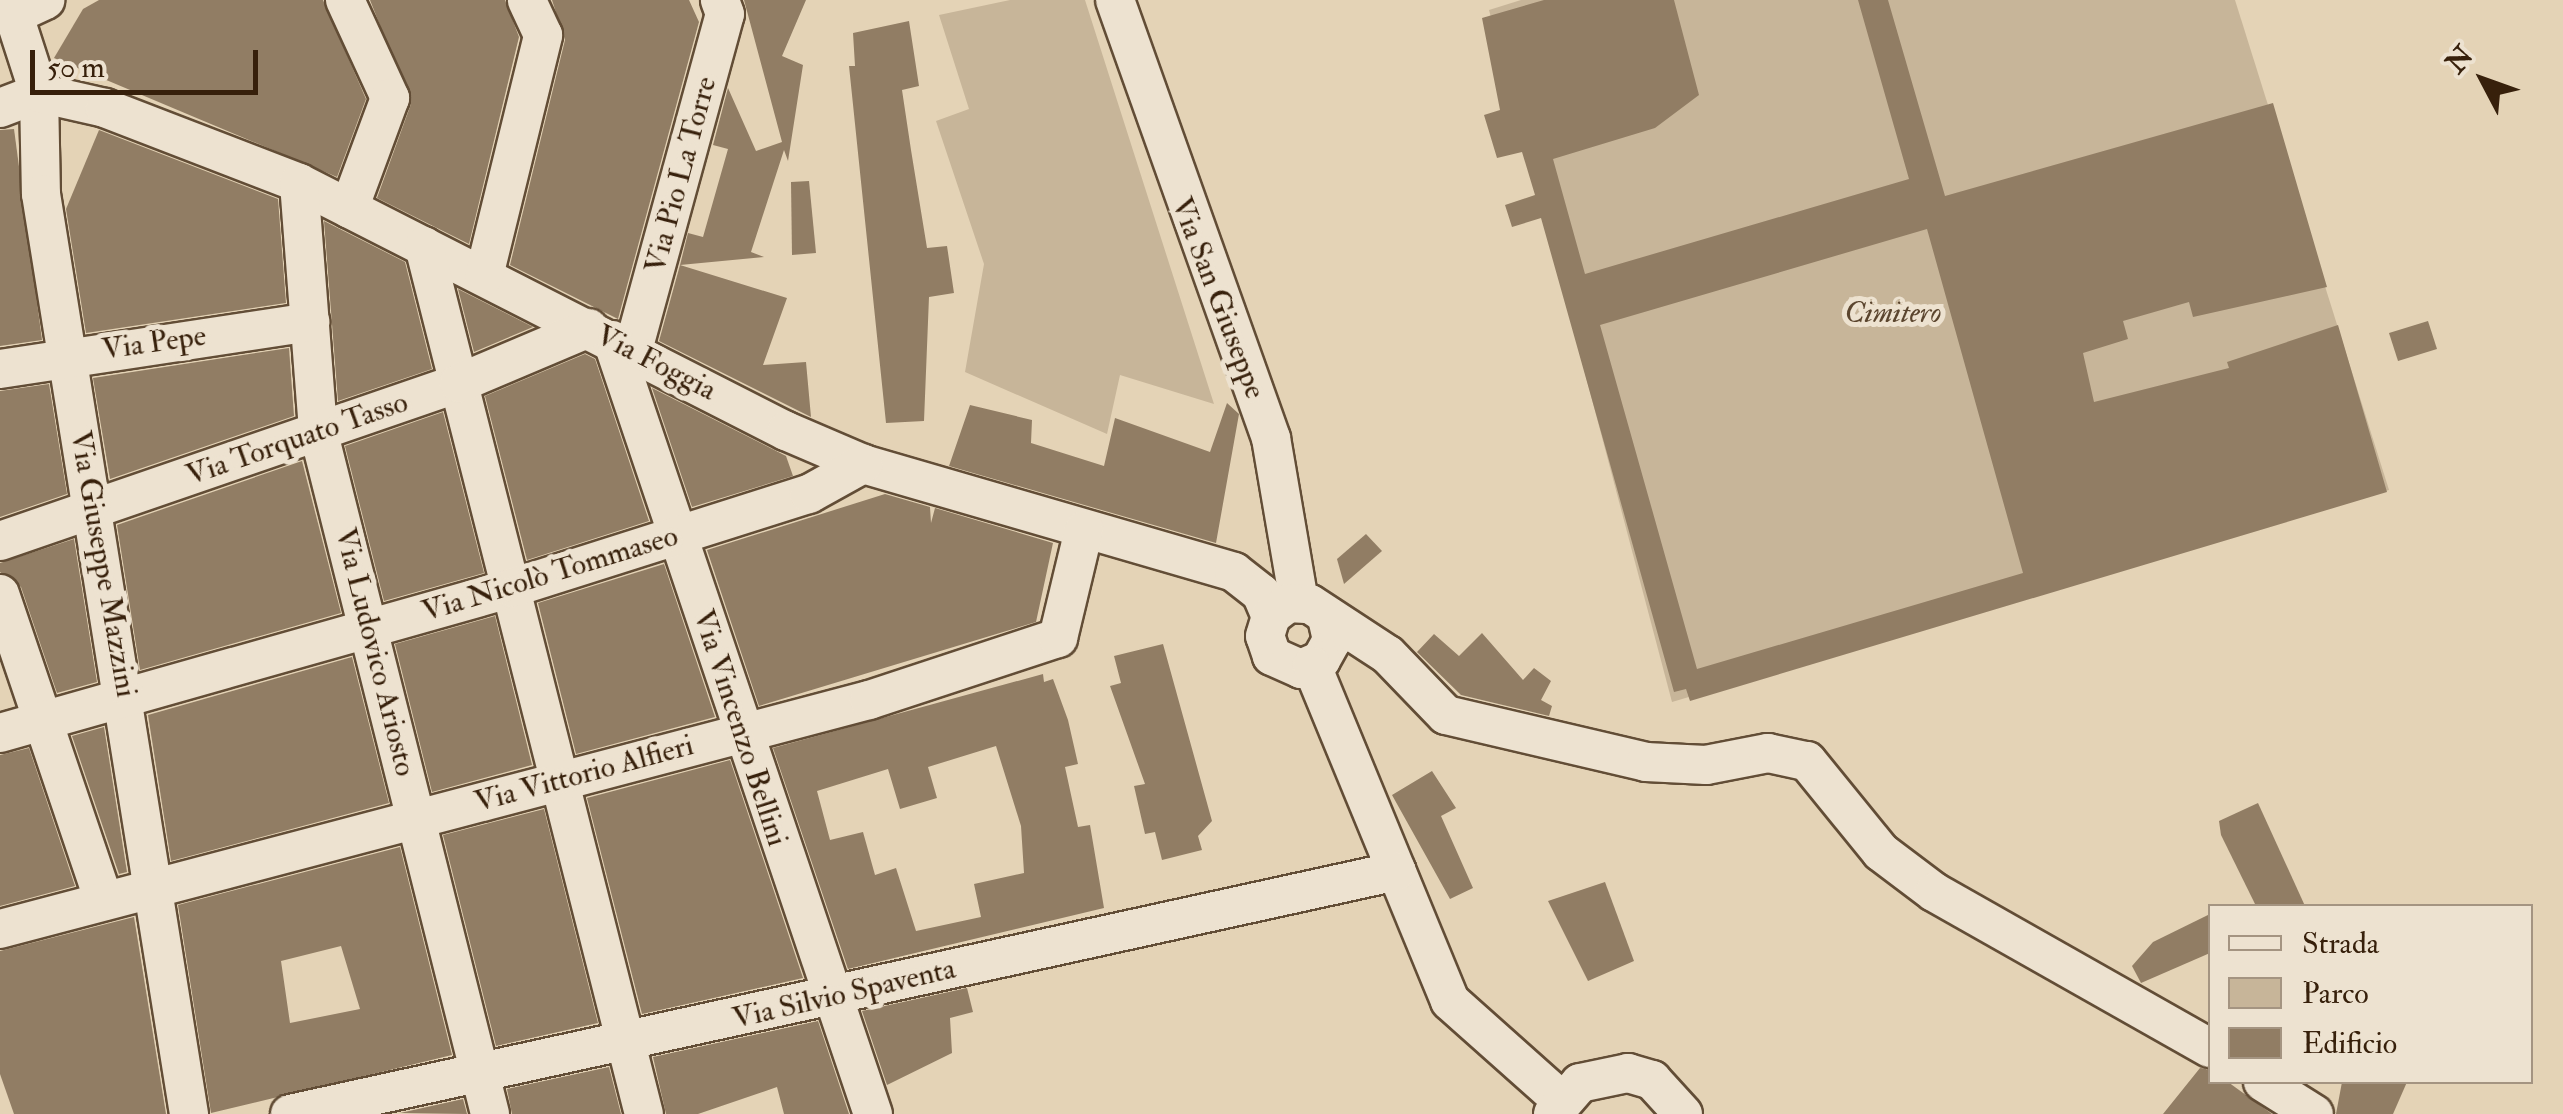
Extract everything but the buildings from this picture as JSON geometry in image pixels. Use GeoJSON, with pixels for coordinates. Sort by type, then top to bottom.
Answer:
{"type":"FeatureCollection","features":[{"type":"Feature","properties":{"kind":"street"},"geometry":{"type":"LineString","coordinates":[[7,10],[46,0]]}},
{"type":"Feature","properties":{"kind":"street"},"geometry":{"type":"LineString","coordinates":[[345,0],[390,98],[349,208]]}},
{"type":"Feature","properties":{"kind":"street"},"geometry":{"type":"LineString","coordinates":[[484,276],[543,35],[527,0]]}},
{"type":"Feature","properties":{"kind":"street","name":"Via Pio La Torre"},"geometry":{"type":"LineString","coordinates":[[612,339],[726,14],[720,0]]}},
{"type":"Feature","properties":{"kind":"street","name":"Via San Giuseppe"},"geometry":{"type":"LineString","coordinates":[[1115,0],[1271,438],[1299,612],[1328,650],[1312,666],[1290,668],[1272,656],[1265,636],[1299,612]]}},
{"type":"Feature","properties":{"kind":"street","name":"Via Giuseppe Mazzini"},"geometry":{"type":"LineString","coordinates":[[7,10],[38,93],[41,194],[126,697],[190,1114]]}},
{"type":"Feature","properties":{"kind":"street"},"geometry":{"type":"LineString","coordinates":[[0,108],[38,93]]}},
{"type":"Feature","properties":{"kind":"street","name":"Via Foggia"},"geometry":{"type":"LineString","coordinates":[[38,93],[105,108],[298,183],[863,464],[1234,572],[1260,593],[1299,612]]}},
{"type":"Feature","properties":{"kind":"street","name":"Via Ludovico Ariosto"},"geometry":{"type":"LineString","coordinates":[[298,183],[318,430],[490,1114]]}},
{"type":"Feature","properties":{"kind":"street"},"geometry":{"type":"LineString","coordinates":[[424,246],[644,1114]]}},
{"type":"Feature","properties":{"kind":"street","name":"Via Pepe"},"geometry":{"type":"LineString","coordinates":[[0,369],[70,355],[310,322]]}},
{"type":"Feature","properties":{"kind":"street","name":"Via Torquato Tasso"},"geometry":{"type":"LineString","coordinates":[[0,542],[459,383],[612,339]]}},
{"type":"Feature","properties":{"kind":"street","name":"Via Vincenzo Bellini"},"geometry":{"type":"LineString","coordinates":[[612,339],[828,997],[874,1114]]}},
{"type":"Feature","properties":{"kind":"street","name":"Via Nicolò Tommaseo"},"geometry":{"type":"LineString","coordinates":[[0,732],[512,588],[808,494],[863,464]]}},
{"type":"Feature","properties":{"kind":"street","name":"Via Vittorio Alfieri"},"geometry":{"type":"LineString","coordinates":[[0,929],[740,733],[1058,638],[1084,530]]}},
{"type":"Feature","properties":{"kind":"street"},"geometry":{"type":"LineString","coordinates":[[0,594],[40,722],[104,901]]}},
{"type":"Feature","properties":{"kind":"street"},"geometry":{"type":"LineString","coordinates":[[1299,612],[1388,655],[1446,715],[1646,762],[1706,765],[1768,752],[1807,762],[1880,852],[1934,892],[2208,1047]]}},
{"type":"Feature","properties":{"kind":"street"},"geometry":{"type":"LineString","coordinates":[[1312,666],[1450,1001],[1557,1107],[1602,1074],[1628,1072],[1652,1080],[1683,1114]]}},
{"type":"Feature","properties":{"kind":"street","name":"Via Silvio Spaventa"},"geometry":{"type":"LineString","coordinates":[[290,1114],[386,1105],[478,1072],[626,1043],[1397,872]]}},
{"type":"Feature","properties":{"kind":"street"},"geometry":{"type":"LineString","coordinates":[[2266,1084],[2314,1114]]}},
{"type":"Feature","properties":{"kind":"green space"},"geometry":{"type":"Polygon","coordinates":[[[1010,0],[1085,0],[1214,404],[1120,375],[1107,434],[965,372],[984,264],[936,121],[969,109],[939,15],[1010,0]]]}},
{"type":"Feature","properties":{"kind":"green space","name":"Cimitero"},"geometry":{"type":"Polygon","coordinates":[[[1521,0],[2235,0],[2389,490],[1672,702],[1489,10],[1521,0]]]}}]}
